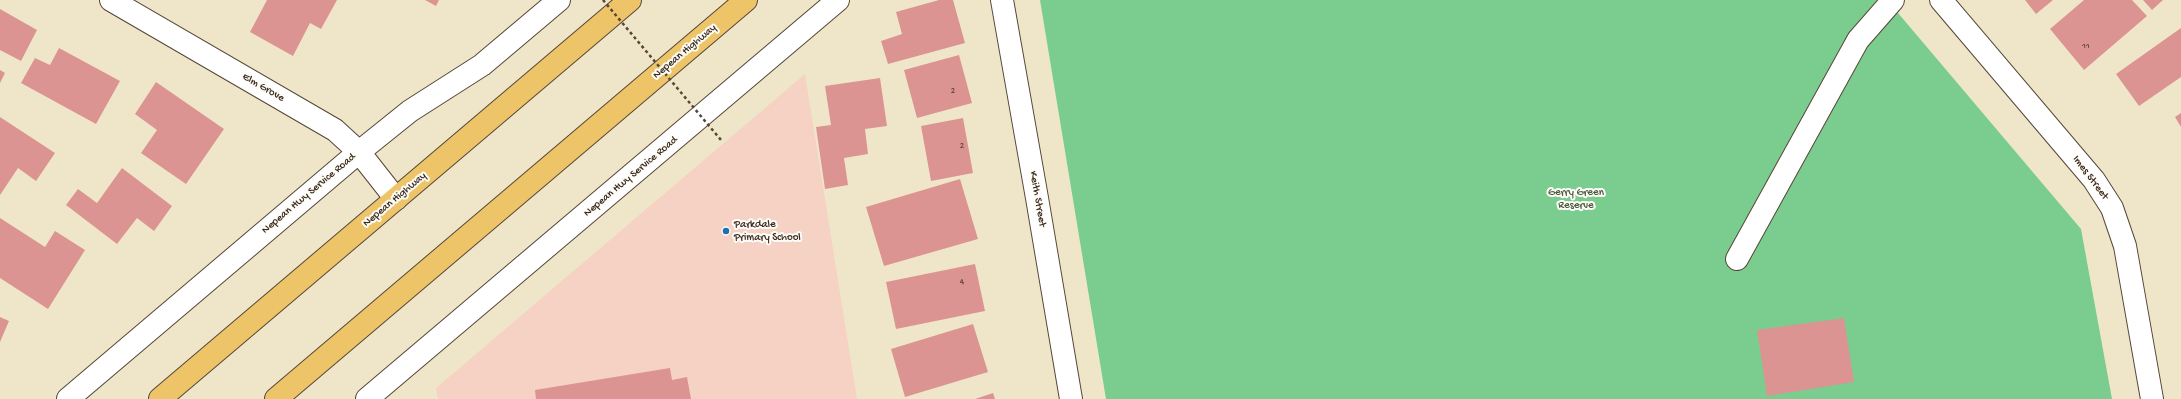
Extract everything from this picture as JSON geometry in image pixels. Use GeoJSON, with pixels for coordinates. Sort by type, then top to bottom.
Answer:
{"type":"FeatureCollection","features":[{"type":"Feature","properties":{"kind":"highway","name":"Nepean Highway"},"geometry":{"type":"LineString","coordinates":[[160,399],[630,0]]}},
{"type":"Feature","properties":{"kind":"highway","name":"Nepean Highway"},"geometry":{"type":"LineString","coordinates":[[276,399],[746,0]]}},
{"type":"Feature","properties":{"kind":"street","name":"Elm Grove"},"geometry":{"type":"LineString","coordinates":[[111,0],[327,125],[359,152],[396,199]]}},
{"type":"Feature","properties":{"kind":"street","name":"Nepean Hwy Service Road"},"geometry":{"type":"LineString","coordinates":[[68,399],[359,152],[410,111],[482,66],[559,0]]}},
{"type":"Feature","properties":{"kind":"street","name":"Nepean Hwy Service Road"},"geometry":{"type":"LineString","coordinates":[[367,399],[838,0]]}},
{"type":"Feature","properties":{"kind":"street","name":"Keith Street"},"geometry":{"type":"LineString","coordinates":[[1002,0],[1038,198],[1070,399]]}},
{"type":"Feature","properties":{"kind":"street"},"geometry":{"type":"LineString","coordinates":[[1737,259],[1858,40],[1893,0]]}},
{"type":"Feature","properties":{"kind":"street","name":"Imes Street"},"geometry":{"type":"LineString","coordinates":[[1941,0],[2094,180],[2112,208],[2125,246],[2152,399]]}},
{"type":"Feature","properties":{"kind":"path"},"geometry":{"type":"LineString","coordinates":[[603,0],[721,140]]}},
{"type":"Feature","properties":{"kind":"shaded area","name":"Parkdale Primary School"},"geometry":{"type":"Polygon","coordinates":[[[805,74],[857,399],[438,399],[436,388],[805,74]]]}},
{"type":"Feature","properties":{"kind":"green space","name":"Gerry Green Reserve"},"geometry":{"type":"Polygon","coordinates":[[[1040,0],[1887,0],[2081,229],[2112,399],[1106,399],[1040,0]]]}},
{"type":"Feature","properties":{"kind":"building"},"geometry":{"type":"Polygon","coordinates":[[[267,0],[337,0],[321,29],[310,23],[293,56],[250,32],[267,0]]]}},
{"type":"Feature","properties":{"kind":"building"},"geometry":{"type":"Polygon","coordinates":[[[425,0],[439,0],[436,6],[425,0]]]}},
{"type":"Feature","properties":{"kind":"building"},"geometry":{"type":"Polygon","coordinates":[[[939,0],[953,0],[965,43],[888,64],[881,41],[902,34],[896,12],[939,0]]]}},
{"type":"Feature","properties":{"kind":"building"},"geometry":{"type":"Polygon","coordinates":[[[2025,0],[2053,0],[2036,14],[2025,0]]]}},
{"type":"Feature","properties":{"kind":"building"},"geometry":{"type":"Polygon","coordinates":[[[2084,0],[2132,0],[2147,16],[2084,70],[2050,29],[2084,0]]]}},
{"type":"Feature","properties":{"kind":"building"},"geometry":{"type":"Polygon","coordinates":[[[2143,0],[2163,0],[2152,10],[2143,0]]]}},
{"type":"Feature","properties":{"kind":"building"},"geometry":{"type":"Polygon","coordinates":[[[0,9],[37,30],[21,61],[0,50],[0,9]]]}},
{"type":"Feature","properties":{"kind":"building"},"geometry":{"type":"Polygon","coordinates":[[[2181,28],[2181,77],[2139,106],[2116,74],[2181,28]]]}},
{"type":"Feature","properties":{"kind":"building"},"geometry":{"type":"Polygon","coordinates":[[[59,48],[120,81],[96,124],[21,83],[35,58],[50,65],[59,48]]]}},
{"type":"Feature","properties":{"kind":"building"},"geometry":{"type":"Polygon","coordinates":[[[959,55],[972,103],[917,118],[904,70],[959,55]]]}},
{"type":"Feature","properties":{"kind":"building"},"geometry":{"type":"Polygon","coordinates":[[[0,70],[5,73],[0,83],[0,70]]]}},
{"type":"Feature","properties":{"kind":"building"},"geometry":{"type":"Polygon","coordinates":[[[880,78],[887,126],[865,129],[868,154],[844,158],[848,185],[825,189],[816,127],[831,125],[825,86],[880,78]]]}},
{"type":"Feature","properties":{"kind":"building"},"geometry":{"type":"Polygon","coordinates":[[[156,82],[224,129],[186,184],[141,153],[157,130],[135,114],[156,82]]]}},
{"type":"Feature","properties":{"kind":"building"},"geometry":{"type":"Polygon","coordinates":[[[2181,113],[2181,127],[2175,117],[2181,113]]]}},
{"type":"Feature","properties":{"kind":"building"},"geometry":{"type":"Polygon","coordinates":[[[0,117],[55,153],[36,181],[18,168],[0,195],[0,117]]]}},
{"type":"Feature","properties":{"kind":"building"},"geometry":{"type":"Polygon","coordinates":[[[963,118],[973,173],[931,181],[921,126],[963,118]]]}},
{"type":"Feature","properties":{"kind":"building"},"geometry":{"type":"Polygon","coordinates":[[[122,168],[172,206],[154,231],[137,218],[117,244],[66,205],[78,189],[97,203],[122,168]]]}},
{"type":"Feature","properties":{"kind":"building"},"geometry":{"type":"Polygon","coordinates":[[[960,179],[978,239],[884,266],[866,207],[960,179]]]}},
{"type":"Feature","properties":{"kind":"building"},"geometry":{"type":"Polygon","coordinates":[[[0,218],[45,247],[55,231],[85,250],[48,309],[0,278],[0,218]]]}},
{"type":"Feature","properties":{"kind":"building"},"geometry":{"type":"Polygon","coordinates":[[[975,264],[985,311],[896,329],[886,282],[975,264]]]}},
{"type":"Feature","properties":{"kind":"building"},"geometry":{"type":"Polygon","coordinates":[[[0,317],[9,321],[0,342],[0,317]]]}},
{"type":"Feature","properties":{"kind":"building"},"geometry":{"type":"Polygon","coordinates":[[[1844,318],[1854,382],[1767,396],[1757,330],[1844,318]]]}},
{"type":"Feature","properties":{"kind":"building"},"geometry":{"type":"Polygon","coordinates":[[[973,324],[988,372],[905,397],[891,349],[973,324]]]}},
{"type":"Feature","properties":{"kind":"building"},"geometry":{"type":"Polygon","coordinates":[[[670,368],[672,380],[687,377],[691,399],[536,399],[535,390],[670,368]]]}},
{"type":"Feature","properties":{"kind":"building"},"geometry":{"type":"Polygon","coordinates":[[[993,393],[995,399],[975,399],[993,393]]]}},
{"type":"Feature","properties":{"kind":"place","name":"Parkdale Primary School"},"geometry":{"type":"Point","coordinates":[726,231]}}]}
